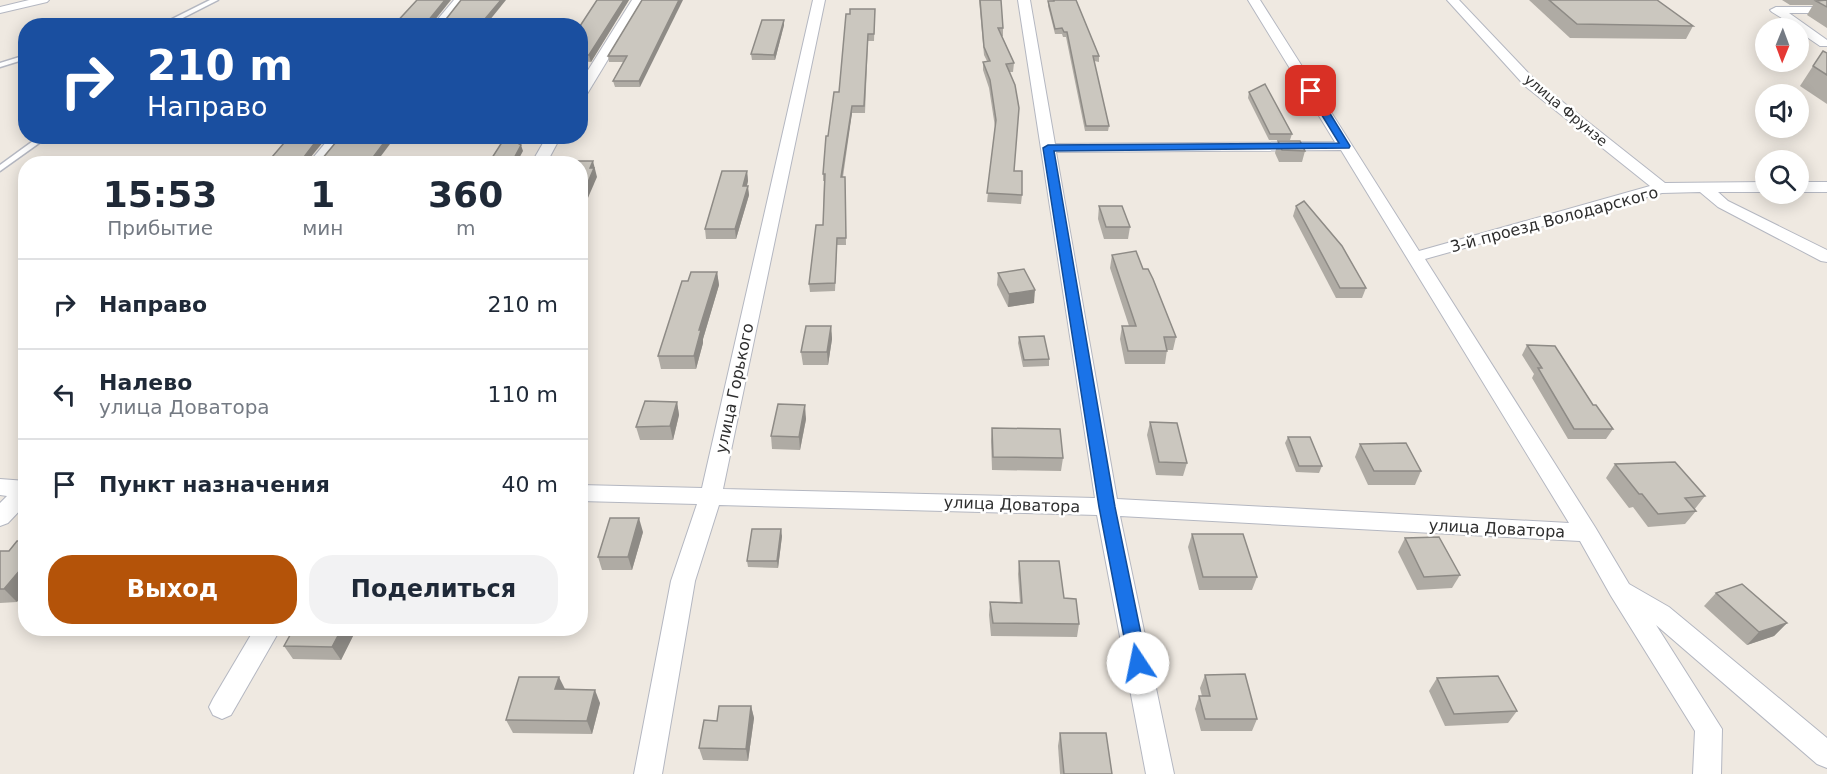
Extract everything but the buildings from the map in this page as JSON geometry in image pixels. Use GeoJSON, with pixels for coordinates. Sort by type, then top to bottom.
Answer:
{"type":"FeatureCollection","features":[{"type":"Feature","properties":{"kind":"street"},"geometry":{"type":"LineString","coordinates":[[0,10],[43,0]]}},
{"type":"Feature","properties":{"kind":"street"},"geometry":{"type":"LineString","coordinates":[[445,18],[460,0]]}},
{"type":"Feature","properties":{"kind":"street"},"geometry":{"type":"LineString","coordinates":[[588,81],[638,0]]}},
{"type":"Feature","properties":{"kind":"street","name":"улица Горького"},"geometry":{"type":"LineString","coordinates":[[648,774],[683,581],[711,496],[819,0]]}},
{"type":"Feature","properties":{"kind":"street"},"geometry":{"type":"LineString","coordinates":[[1024,0],[1107,507],[1160,774]]}},
{"type":"Feature","properties":{"kind":"street","name":"улица Доватора"},"geometry":{"type":"LineString","coordinates":[[1254,0],[1587,533],[1619,589],[1709,729],[1707,774]]}},
{"type":"Feature","properties":{"kind":"street","name":"улица Фрунзе"},"geometry":{"type":"LineString","coordinates":[[1453,0],[1530,83],[1661,188]]}},
{"type":"Feature","properties":{"kind":"street"},"geometry":{"type":"LineString","coordinates":[[1826,43],[1776,10],[1827,10]]}},
{"type":"Feature","properties":{"kind":"street"},"geometry":{"type":"LineString","coordinates":[[322,156],[332,144]]}},
{"type":"Feature","properties":{"kind":"street"},"geometry":{"type":"LineString","coordinates":[[1048,148],[1345,146]]}},
{"type":"Feature","properties":{"kind":"street","name":"3-й проезд Володарского"},"geometry":{"type":"LineString","coordinates":[[1415,257],[1661,188],[1755,187]]}},
{"type":"Feature","properties":{"kind":"street"},"geometry":{"type":"LineString","coordinates":[[1809,187],[1827,187]]}},
{"type":"Feature","properties":{"kind":"street"},"geometry":{"type":"LineString","coordinates":[[1704,188],[1724,204],[1827,257]]}},
{"type":"Feature","properties":{"kind":"street"},"geometry":{"type":"LineString","coordinates":[[0,487],[18,488]]}},
{"type":"Feature","properties":{"kind":"street","name":"улица Доватора"},"geometry":{"type":"LineString","coordinates":[[588,493],[1107,507],[1587,533]]}},
{"type":"Feature","properties":{"kind":"street"},"geometry":{"type":"LineString","coordinates":[[0,517],[18,498]]}},
{"type":"Feature","properties":{"kind":"street"},"geometry":{"type":"LineString","coordinates":[[1619,589],[1660,614],[1827,755]]}},
{"type":"Feature","properties":{"kind":"street"},"geometry":{"type":"LineString","coordinates":[[222,707],[264,636]]}},
{"type":"Feature","properties":{"kind":"lane"},"geometry":{"type":"LineString","coordinates":[[176,18],[215,0]]}},
{"type":"Feature","properties":{"kind":"lane"},"geometry":{"type":"LineString","coordinates":[[0,64],[18,59]]}},
{"type":"Feature","properties":{"kind":"lane"},"geometry":{"type":"LineString","coordinates":[[19,156],[35,144]]}},
{"type":"Feature","properties":{"kind":"lane"},"geometry":{"type":"LineString","coordinates":[[0,170],[18,157]]}},
{"type":"Feature","properties":{"kind":"route"},"geometry":{"type":"LineString","coordinates":[[1138,663],[1107,507],[1048,148],[1345,146],[1311,91]]}}]}
